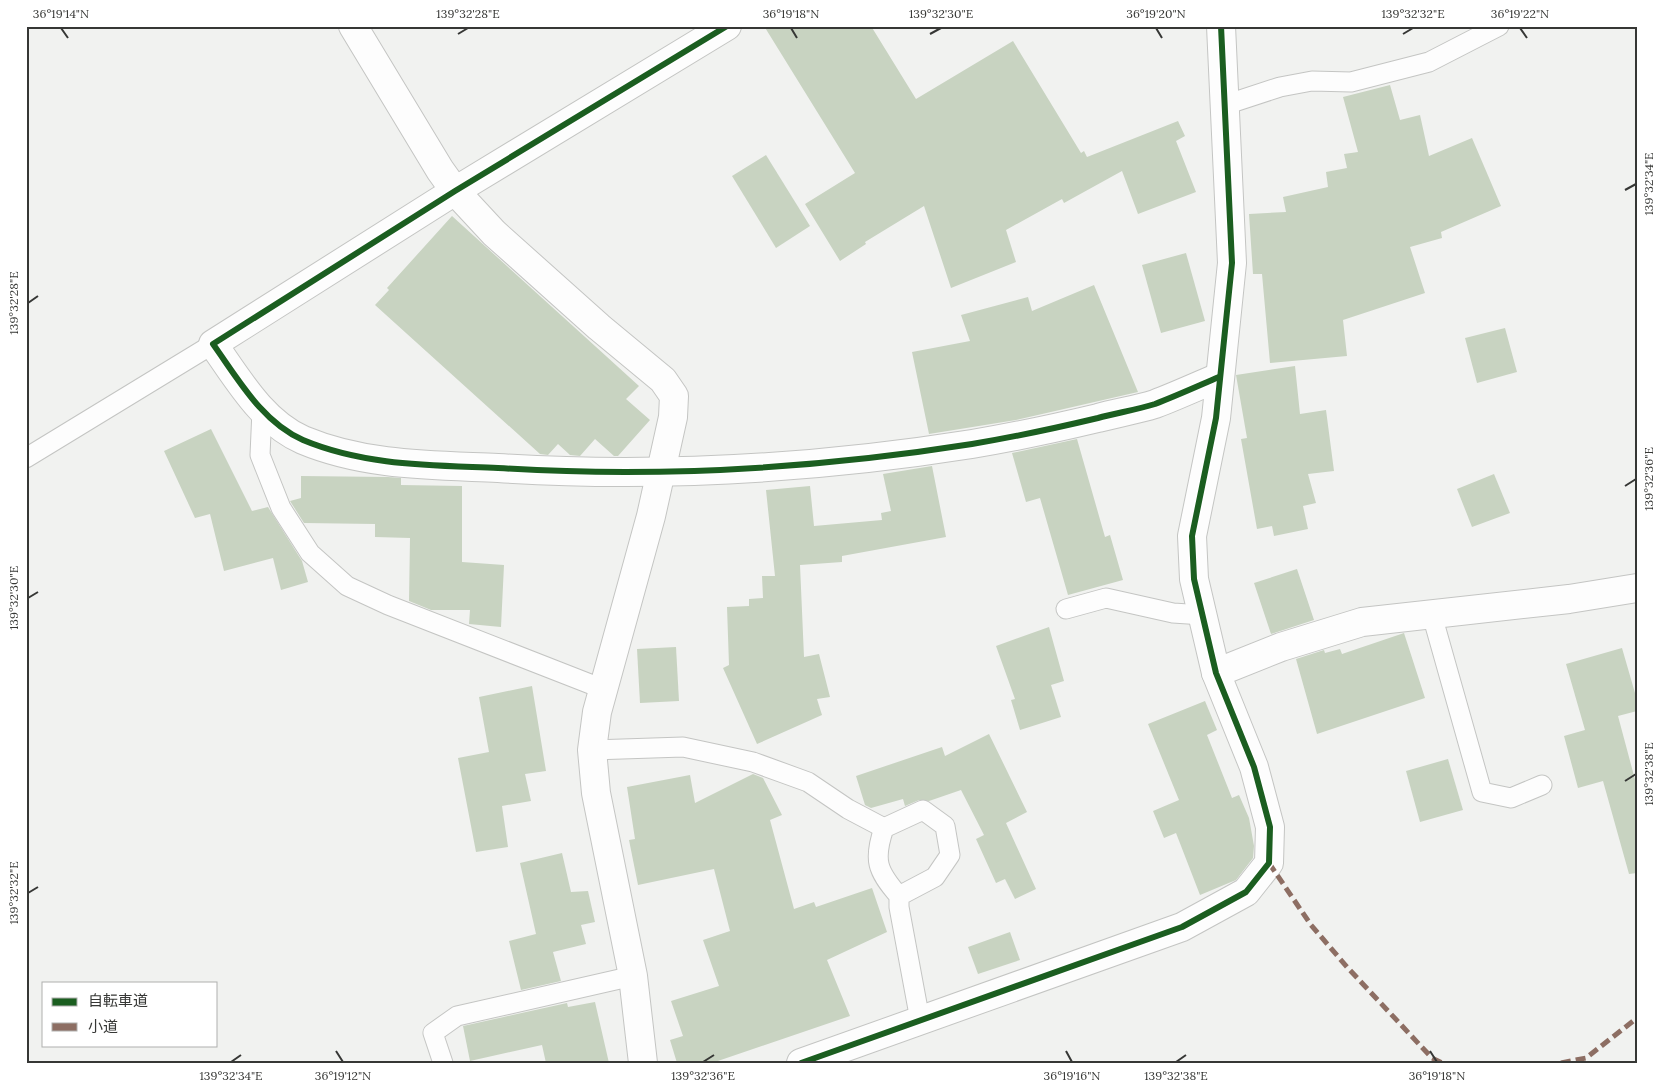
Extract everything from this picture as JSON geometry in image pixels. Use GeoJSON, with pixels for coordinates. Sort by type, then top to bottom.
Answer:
{"type":"FeatureCollection","features":[{"type":"Feature","properties":{"kind":"street"},"geometry":{"type":"LineString","coordinates":[[353,26],[440,170],[455,191],[494,233],[599,327],[663,380],[674,396],[674,417],[659,474],[651,516],[597,712],[592,750],[596,793],[633,976],[643,1063]]}},
{"type":"Feature","properties":{"kind":"street"},"geometry":{"type":"LineString","coordinates":[[727,26],[455,191],[213,344],[262,410],[279,427],[303,440],[340,453],[383,462],[519,470],[659,474],[898,456],[1026,435],[1153,404],[1219,377]]}},
{"type":"Feature","properties":{"kind":"street"},"geometry":{"type":"LineString","coordinates":[[801,1063],[1182,927],[1246,892],[1269,863],[1270,827],[1254,767],[1216,673],[1194,579],[1192,536],[1216,418],[1232,263],[1221,26]]}},
{"type":"Feature","properties":{"kind":"street"},"geometry":{"type":"LineString","coordinates":[[1216,673],[1281,647],[1362,622],[1569,599],[1637,588]]}},
{"type":"Feature","properties":{"kind":"lane"},"geometry":{"type":"LineString","coordinates":[[1225,105],[1280,87],[1312,81],[1351,82],[1429,62],[1499,26]]}},
{"type":"Feature","properties":{"kind":"lane"},"geometry":{"type":"LineString","coordinates":[[26,458],[213,344]]}},
{"type":"Feature","properties":{"kind":"lane"},"geometry":{"type":"LineString","coordinates":[[262,410],[260,455],[282,508],[310,553],[347,586],[388,605],[603,689]]}},
{"type":"Feature","properties":{"kind":"lane"},"geometry":{"type":"LineString","coordinates":[[1066,609],[1106,598],[1173,613],[1203,615]]}},
{"type":"Feature","properties":{"kind":"lane"},"geometry":{"type":"LineString","coordinates":[[1432,615],[1482,792],[1510,798],[1542,786]]}},
{"type":"Feature","properties":{"kind":"lane"},"geometry":{"type":"LineString","coordinates":[[592,750],[682,747],[753,762],[808,782],[848,809],[884,828]]}},
{"type":"Feature","properties":{"kind":"lane"},"geometry":{"type":"LineString","coordinates":[[899,896],[935,877],[950,854],[945,826],[923,810],[884,828],[877,850],[882,877],[899,896],[899,907],[920,1020]]}},
{"type":"Feature","properties":{"kind":"lane"},"geometry":{"type":"LineString","coordinates":[[443,1063],[433,1033],[457,1016],[633,976]]}},
{"type":"Feature","properties":{"kind":"building"},"geometry":{"type":"Polygon","coordinates":[[[764,26],[871,26],[916,99],[1013,41],[1081,153],[1084,151],[1087,157],[1178,121],[1185,136],[1176,141],[1196,192],[1138,214],[1122,171],[1064,203],[1062,199],[1006,230],[1016,262],[951,288],[924,206],[865,242],[866,244],[840,261],[805,204],[855,173],[764,26]]]}},
{"type":"Feature","properties":{"kind":"building"},"geometry":{"type":"Polygon","coordinates":[[[1390,85],[1400,120],[1420,115],[1429,156],[1472,138],[1501,206],[1441,232],[1442,238],[1410,247],[1425,293],[1343,320],[1347,356],[1270,363],[1262,274],[1253,274],[1249,214],[1286,212],[1283,197],[1328,187],[1326,172],[1347,168],[1344,154],[1358,152],[1343,97],[1390,85]]]}},
{"type":"Feature","properties":{"kind":"building"},"geometry":{"type":"Polygon","coordinates":[[[766,155],[810,226],[776,248],[732,176],[766,155]]]}},
{"type":"Feature","properties":{"kind":"building"},"geometry":{"type":"Polygon","coordinates":[[[452,216],[639,386],[626,399],[650,420],[618,456],[614,456],[595,439],[580,456],[570,455],[558,444],[548,455],[540,454],[375,305],[389,290],[387,288],[452,216]]]}},
{"type":"Feature","properties":{"kind":"building"},"geometry":{"type":"Polygon","coordinates":[[[1186,253],[1205,321],[1161,333],[1142,265],[1186,253]]]}},
{"type":"Feature","properties":{"kind":"building"},"geometry":{"type":"Polygon","coordinates":[[[1094,285],[1138,392],[1016,420],[929,434],[912,352],[970,341],[961,315],[1028,297],[1032,311],[1094,285]]]}},
{"type":"Feature","properties":{"kind":"building"},"geometry":{"type":"Polygon","coordinates":[[[1505,328],[1517,372],[1477,383],[1465,338],[1505,328]]]}},
{"type":"Feature","properties":{"kind":"building"},"geometry":{"type":"Polygon","coordinates":[[[1295,366],[1300,414],[1326,410],[1334,471],[1308,474],[1316,503],[1303,506],[1308,529],[1274,536],[1272,526],[1257,529],[1241,439],[1247,438],[1236,375],[1295,366]]]}},
{"type":"Feature","properties":{"kind":"building"},"geometry":{"type":"Polygon","coordinates":[[[211,429],[252,511],[268,507],[302,561],[308,582],[281,590],[273,558],[224,571],[210,514],[195,518],[164,451],[211,429]]]}},
{"type":"Feature","properties":{"kind":"building"},"geometry":{"type":"Polygon","coordinates":[[[1077,439],[1105,537],[1110,535],[1123,580],[1068,595],[1040,498],[1026,502],[1012,453],[1077,439]]]}},
{"type":"Feature","properties":{"kind":"building"},"geometry":{"type":"Polygon","coordinates":[[[932,466],[946,537],[842,556],[842,562],[800,565],[804,657],[819,654],[830,697],[817,699],[822,715],[757,744],[723,668],[729,665],[727,607],[749,606],[749,599],[763,598],[762,576],[775,576],[766,490],[810,486],[814,526],[882,520],[881,513],[891,511],[883,474],[932,466]]]}},
{"type":"Feature","properties":{"kind":"building"},"geometry":{"type":"Polygon","coordinates":[[[1494,474],[1510,513],[1472,527],[1457,489],[1494,474]]]}},
{"type":"Feature","properties":{"kind":"building"},"geometry":{"type":"Polygon","coordinates":[[[301,476],[388,477],[401,478],[401,485],[462,486],[462,562],[504,565],[501,627],[469,624],[470,610],[431,610],[409,601],[410,538],[375,537],[375,524],[304,523],[290,501],[301,498],[301,476]]]}},
{"type":"Feature","properties":{"kind":"building"},"geometry":{"type":"Polygon","coordinates":[[[1297,569],[1314,620],[1271,634],[1254,583],[1297,569]]]}},
{"type":"Feature","properties":{"kind":"building"},"geometry":{"type":"Polygon","coordinates":[[[1049,627],[1064,681],[1051,685],[1061,717],[1020,730],[1011,700],[1015,699],[996,646],[1049,627]]]}},
{"type":"Feature","properties":{"kind":"building"},"geometry":{"type":"Polygon","coordinates":[[[1404,633],[1425,698],[1317,734],[1296,659],[1324,650],[1325,653],[1340,649],[1342,654],[1404,633]]]}},
{"type":"Feature","properties":{"kind":"building"},"geometry":{"type":"Polygon","coordinates":[[[676,647],[679,701],[640,703],[637,649],[676,647]]]}},
{"type":"Feature","properties":{"kind":"building"},"geometry":{"type":"Polygon","coordinates":[[[1622,648],[1637,700],[1637,711],[1618,716],[1637,787],[1637,873],[1629,874],[1603,781],[1578,788],[1564,736],[1585,730],[1566,664],[1622,648]]]}},
{"type":"Feature","properties":{"kind":"building"},"geometry":{"type":"Polygon","coordinates":[[[532,686],[546,771],[525,774],[531,801],[502,806],[508,847],[476,852],[458,758],[489,752],[479,697],[532,686]]]}},
{"type":"Feature","properties":{"kind":"building"},"geometry":{"type":"Polygon","coordinates":[[[1205,701],[1217,730],[1207,735],[1232,798],[1239,795],[1249,818],[1254,846],[1253,858],[1236,880],[1200,895],[1176,833],[1164,838],[1153,811],[1179,800],[1148,724],[1205,701]]]}},
{"type":"Feature","properties":{"kind":"building"},"geometry":{"type":"Polygon","coordinates":[[[989,734],[1027,812],[1006,823],[1036,889],[1015,899],[1005,879],[996,883],[976,839],[984,835],[961,790],[929,801],[919,800],[905,806],[903,799],[871,808],[865,805],[856,776],[942,747],[945,756],[989,734]]]}},
{"type":"Feature","properties":{"kind":"building"},"geometry":{"type":"Polygon","coordinates":[[[1448,759],[1463,810],[1420,822],[1406,771],[1448,759]]]}},
{"type":"Feature","properties":{"kind":"building"},"geometry":{"type":"Polygon","coordinates":[[[753,774],[763,778],[782,815],[770,820],[794,909],[814,902],[816,907],[872,888],[887,932],[827,960],[850,1016],[712,1063],[677,1063],[670,1040],[683,1036],[671,1001],[719,986],[703,940],[730,931],[714,869],[638,885],[629,840],[635,839],[627,787],[690,775],[695,803],[753,774]]]}},
{"type":"Feature","properties":{"kind":"building"},"geometry":{"type":"Polygon","coordinates":[[[562,853],[571,892],[588,891],[595,922],[581,925],[586,944],[553,952],[561,981],[521,990],[509,941],[536,934],[520,863],[562,853]]]}},
{"type":"Feature","properties":{"kind":"building"},"geometry":{"type":"Polygon","coordinates":[[[1010,932],[1020,960],[978,974],[968,947],[1010,932]]]}},
{"type":"Feature","properties":{"kind":"building"},"geometry":{"type":"Polygon","coordinates":[[[595,1002],[609,1063],[546,1063],[542,1045],[470,1061],[463,1026],[567,1003],[568,1007],[595,1002]]]}},
{"type":"Feature","properties":{"kind":"marked path"},"geometry":{"type":"LineString","coordinates":[[1269,863],[1311,925],[1347,967],[1432,1058],[1442,1063]]}},
{"type":"Feature","properties":{"kind":"marked path"},"geometry":{"type":"LineString","coordinates":[[1561,1063],[1586,1058],[1637,1018]]}},
{"type":"Feature","properties":{"kind":"cycle path"},"geometry":{"type":"LineString","coordinates":[[727,26],[455,191],[213,344],[263,411],[288,432],[326,449],[399,463],[558,471],[617,472],[735,469],[854,460],[913,453],[1019,435],[1141,408],[1163,401],[1219,377]]}},
{"type":"Feature","properties":{"kind":"cycle path"},"geometry":{"type":"LineString","coordinates":[[801,1063],[1182,927],[1246,892],[1269,863],[1270,827],[1254,767],[1216,673],[1194,579],[1192,536],[1216,418],[1232,263],[1221,26]]}}]}
